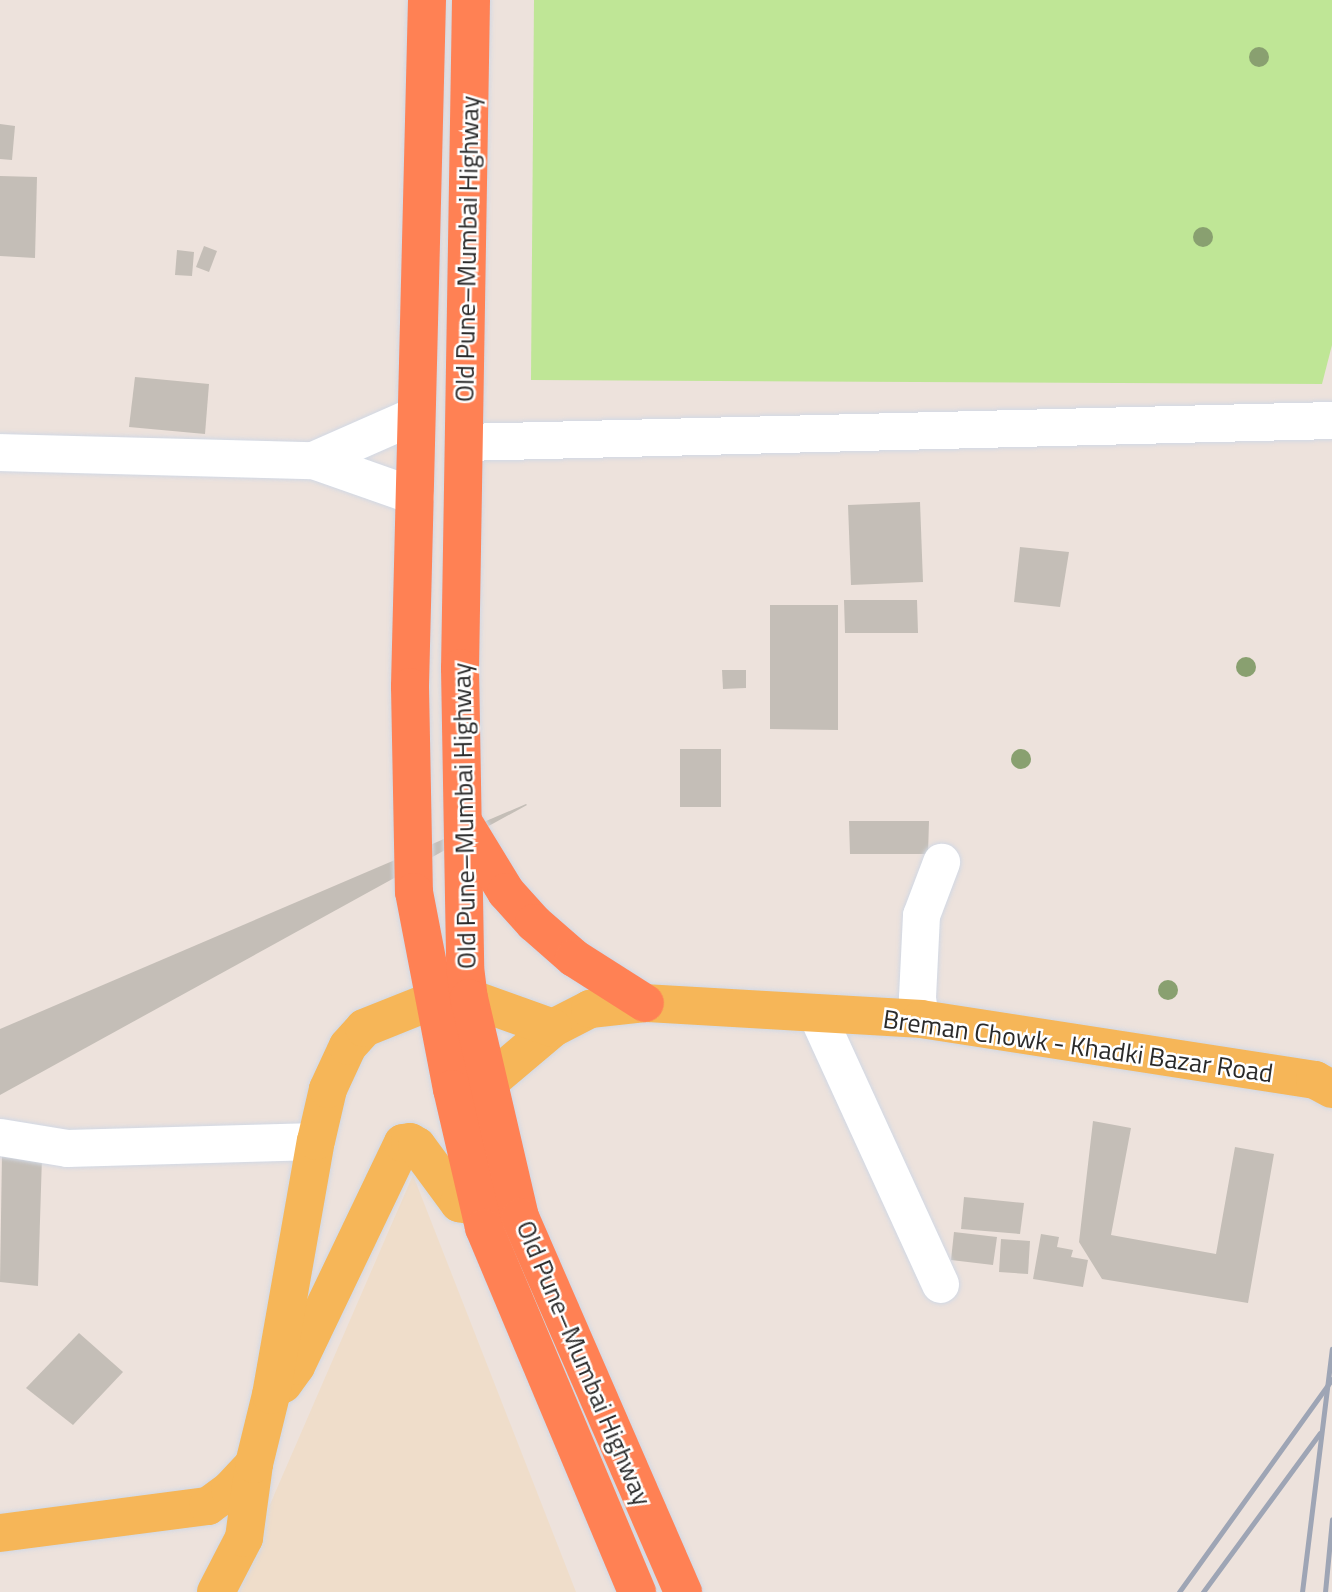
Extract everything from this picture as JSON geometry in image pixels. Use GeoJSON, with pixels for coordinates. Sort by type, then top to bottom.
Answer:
{"type":"FeatureCollection","features":[{"type":"Feature","properties":{"kind":"highway","name":"Old Pune–Mumbai Highway"},"geometry":{"type":"LineString","coordinates":[[427,0],[410,687],[414,892],[451,999],[470,1086],[477,1203],[484,1228],[637,1592]]}},
{"type":"Feature","properties":{"kind":"highway","name":"Old Pune–Mumbai Highway"},"geometry":{"type":"LineString","coordinates":[[451,999],[464,823],[460,668],[471,0]]}},
{"type":"Feature","properties":{"kind":"highway"},"geometry":{"type":"LineString","coordinates":[[464,823],[506,892],[534,923],[574,958],[645,1003]]}},
{"type":"Feature","properties":{"kind":"highway","name":"Old Pune–Mumbai Highway"},"geometry":{"type":"LineString","coordinates":[[470,1086],[514,1195],[520,1217],[683,1592]]}},
{"type":"Feature","properties":{"kind":"main road"},"geometry":{"type":"LineString","coordinates":[[216,1592],[244,1538],[254,1464],[271,1395],[316,1141],[328,1089],[348,1046],[364,1028],[451,999],[553,1028]]}},
{"type":"Feature","properties":{"kind":"main road","name":"Breman Chowk - Khadki Bazar Road"},"geometry":{"type":"LineString","coordinates":[[470,1086],[553,1028],[590,1009],[645,1003],[920,1019],[1326,1082]]}},
{"type":"Feature","properties":{"kind":"main road"},"geometry":{"type":"LineString","coordinates":[[271,1395],[288,1379],[296,1366],[403,1143],[410,1142],[417,1146],[459,1203],[469,1205],[514,1195]]}},
{"type":"Feature","properties":{"kind":"main road"},"geometry":{"type":"LineString","coordinates":[[0,1534],[208,1506],[230,1490],[254,1464]]}},
{"type":"Feature","properties":{"kind":"street"},"geometry":{"type":"LineString","coordinates":[[313,460],[415,415]]}},
{"type":"Feature","properties":{"kind":"street"},"geometry":{"type":"LineString","coordinates":[[464,442],[1332,420]]}},
{"type":"Feature","properties":{"kind":"street"},"geometry":{"type":"LineString","coordinates":[[0,452],[313,460],[415,496]]}},
{"type":"Feature","properties":{"kind":"street"},"geometry":{"type":"LineString","coordinates":[[920,1019],[917,997],[921,915],[941,862]]}},
{"type":"Feature","properties":{"kind":"street"},"geometry":{"type":"LineString","coordinates":[[816,1013],[940,1284]]}},
{"type":"Feature","properties":{"kind":"street"},"geometry":{"type":"LineString","coordinates":[[0,1137],[67,1148],[316,1141]]}},
{"type":"Feature","properties":{"kind":"shaded area"},"geometry":{"type":"Polygon","coordinates":[[[413,1175],[576,1592],[232,1592],[413,1175]]]}},
{"type":"Feature","properties":{"kind":"green space"},"geometry":{"type":"Polygon","coordinates":[[[534,0],[1332,0],[1332,345],[1322,384],[531,380],[534,0]]]}},
{"type":"Feature","properties":{"kind":"building"},"geometry":{"type":"Polygon","coordinates":[[[0,124],[15,126],[12,160],[0,159],[0,124]]]}},
{"type":"Feature","properties":{"kind":"building"},"geometry":{"type":"Polygon","coordinates":[[[0,176],[37,177],[35,258],[0,256],[0,176]]]}},
{"type":"Feature","properties":{"kind":"building"},"geometry":{"type":"Polygon","coordinates":[[[204,246],[217,251],[209,272],[196,267],[204,246]]]}},
{"type":"Feature","properties":{"kind":"building"},"geometry":{"type":"Polygon","coordinates":[[[177,250],[194,252],[192,276],[175,275],[177,250]]]}},
{"type":"Feature","properties":{"kind":"building"},"geometry":{"type":"Polygon","coordinates":[[[135,377],[209,384],[205,434],[129,427],[135,377]]]}},
{"type":"Feature","properties":{"kind":"building"},"geometry":{"type":"Polygon","coordinates":[[[920,502],[923,582],[851,585],[848,505],[920,502]]]}},
{"type":"Feature","properties":{"kind":"building"},"geometry":{"type":"Polygon","coordinates":[[[1020,547],[1069,552],[1060,607],[1014,602],[1020,547]]]}},
{"type":"Feature","properties":{"kind":"building"},"geometry":{"type":"Polygon","coordinates":[[[844,600],[917,600],[918,633],[845,633],[844,600]]]}},
{"type":"Feature","properties":{"kind":"building"},"geometry":{"type":"Polygon","coordinates":[[[770,605],[838,605],[838,730],[770,729],[770,605]]]}},
{"type":"Feature","properties":{"kind":"building"},"geometry":{"type":"Polygon","coordinates":[[[722,670],[746,670],[746,688],[723,689],[722,670]]]}},
{"type":"Feature","properties":{"kind":"building"},"geometry":{"type":"Polygon","coordinates":[[[680,749],[721,749],[721,807],[680,807],[680,749]]]}},
{"type":"Feature","properties":{"kind":"building"},"geometry":{"type":"Polygon","coordinates":[[[527,805],[0,1095],[0,1029],[527,805]]]}},
{"type":"Feature","properties":{"kind":"building"},"geometry":{"type":"Polygon","coordinates":[[[849,821],[929,821],[928,854],[850,854],[849,821]]]}},
{"type":"Feature","properties":{"kind":"building"},"geometry":{"type":"Polygon","coordinates":[[[1093,1121],[1131,1128],[1111,1235],[1216,1254],[1235,1147],[1274,1154],[1248,1303],[1102,1279],[1079,1242],[1093,1121]]]}},
{"type":"Feature","properties":{"kind":"building"},"geometry":{"type":"Polygon","coordinates":[[[2,1153],[42,1156],[38,1286],[0,1282],[2,1153]]]}},
{"type":"Feature","properties":{"kind":"building"},"geometry":{"type":"Polygon","coordinates":[[[964,1197],[1024,1203],[1020,1234],[961,1229],[964,1197]]]}},
{"type":"Feature","properties":{"kind":"building"},"geometry":{"type":"Polygon","coordinates":[[[954,1232],[997,1237],[993,1265],[951,1260],[954,1232]]]}},
{"type":"Feature","properties":{"kind":"building"},"geometry":{"type":"Polygon","coordinates":[[[1041,1234],[1059,1237],[1057,1247],[1073,1250],[1071,1257],[1088,1260],[1083,1287],[1033,1279],[1041,1234]]]}},
{"type":"Feature","properties":{"kind":"building"},"geometry":{"type":"Polygon","coordinates":[[[1001,1239],[1030,1241],[1028,1274],[999,1272],[1001,1239]]]}},
{"type":"Feature","properties":{"kind":"building"},"geometry":{"type":"Polygon","coordinates":[[[79,1333],[123,1372],[73,1425],[26,1388],[79,1333]]]}},
{"type":"Feature","properties":{"kind":"railway"},"geometry":{"type":"LineString","coordinates":[[1302,1592],[1332,1349]]}},
{"type":"Feature","properties":{"kind":"railway"},"geometry":{"type":"LineString","coordinates":[[1179,1592],[1332,1379]]}},
{"type":"Feature","properties":{"kind":"railway"},"geometry":{"type":"LineString","coordinates":[[1203,1592],[1320,1433]]}},
{"type":"Feature","properties":{"kind":"railway"},"geometry":{"type":"LineString","coordinates":[[1325,1592],[1332,1519]]}}]}
